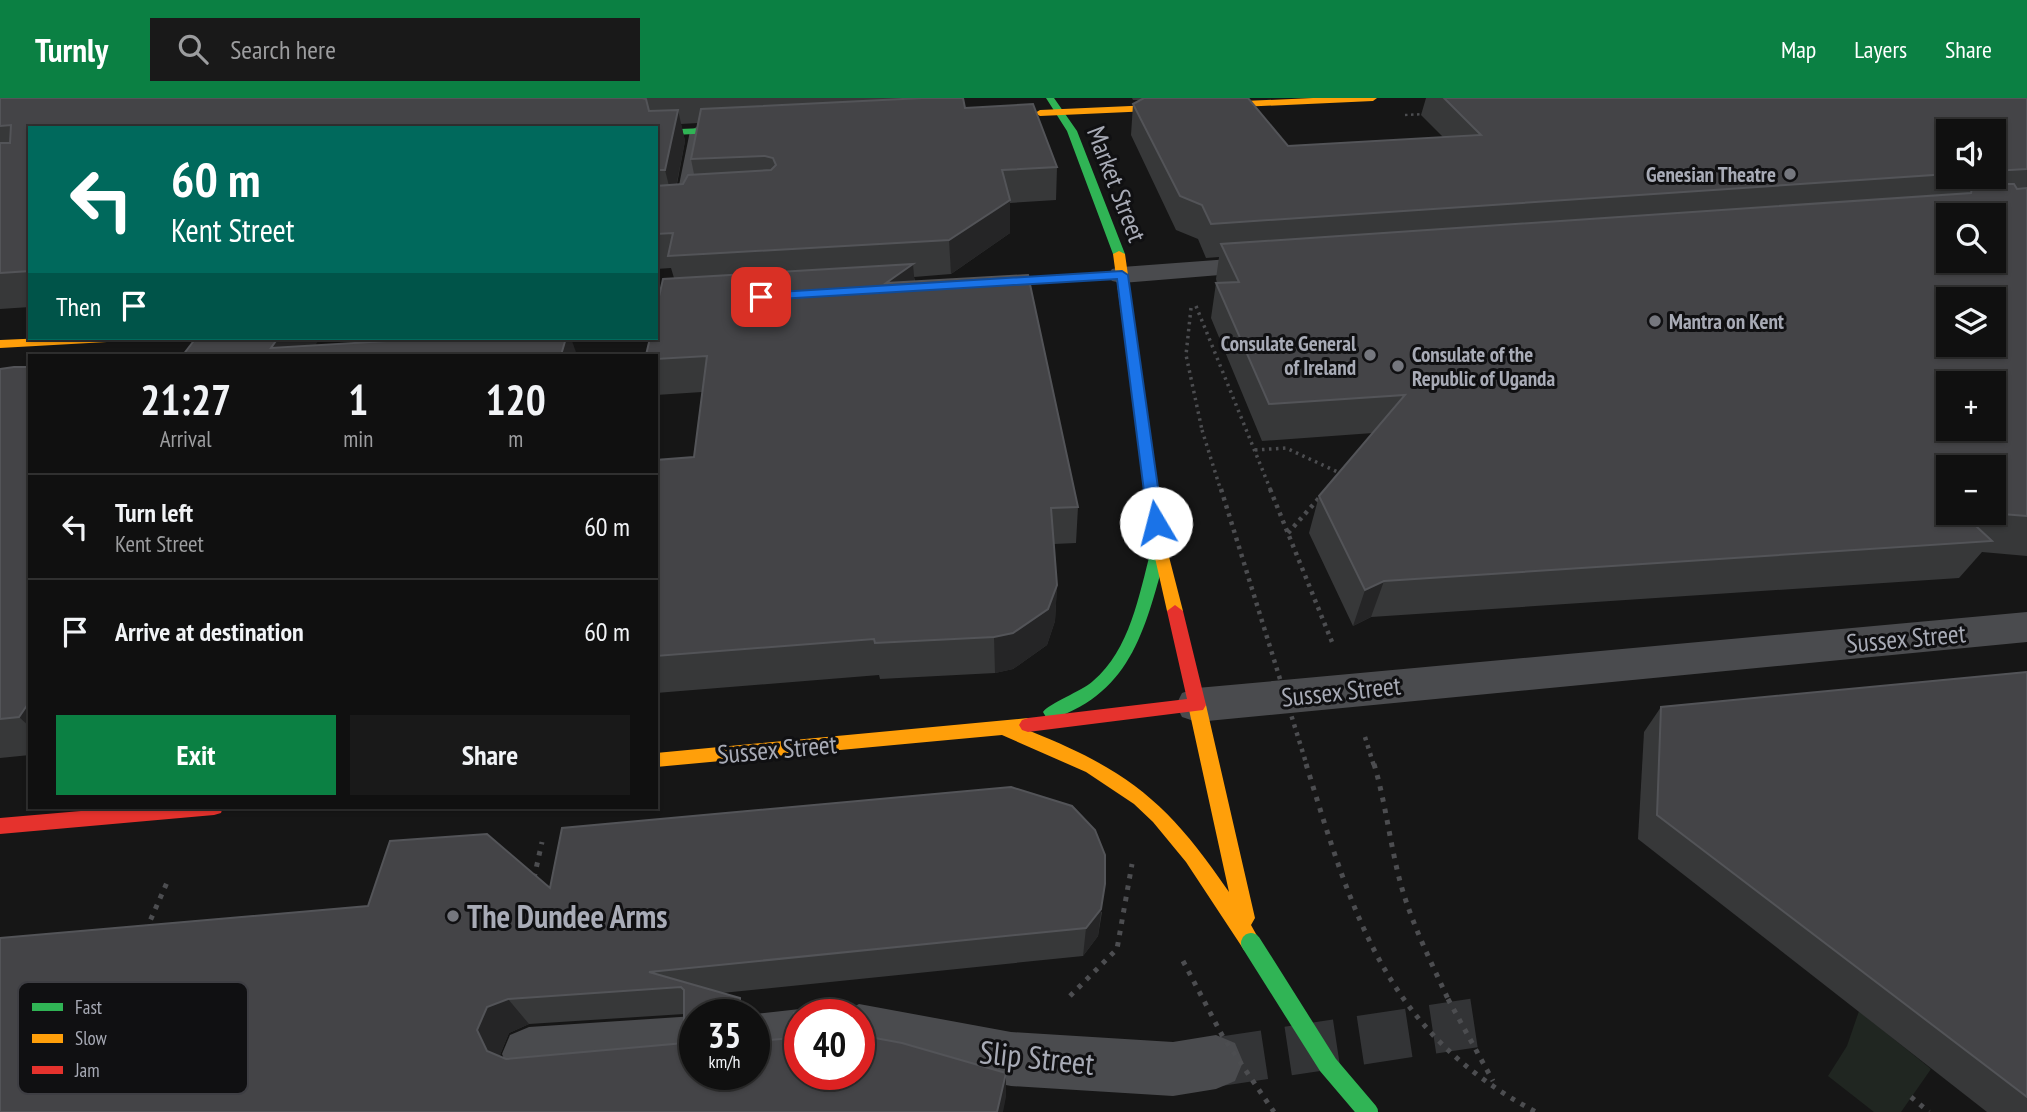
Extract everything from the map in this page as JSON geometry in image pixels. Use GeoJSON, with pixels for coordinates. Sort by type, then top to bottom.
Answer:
{"type":"FeatureCollection","features":[{"type":"Feature","properties":{"kind":"main road"},"geometry":{"type":"LineString","coordinates":[[1020,114],[1055,105],[1373,98]]}},
{"type":"Feature","properties":{"kind":"main road","name":"Market Street"},"geometry":{"type":"LineString","coordinates":[[1055,105],[1072,131],[1117,244],[1160,549],[1251,943]]}},
{"type":"Feature","properties":{"kind":"main road"},"geometry":{"type":"LineString","coordinates":[[658,134],[771,127]]}},
{"type":"Feature","properties":{"kind":"main road"},"geometry":{"type":"LineString","coordinates":[[956,284],[1122,275]]}},
{"type":"Feature","properties":{"kind":"main road"},"geometry":{"type":"LineString","coordinates":[[0,344],[71,340]]}},
{"type":"Feature","properties":{"kind":"main road"},"geometry":{"type":"LineString","coordinates":[[1004,728],[1068,706],[1099,689],[1118,665],[1134,632],[1160,549]]}},
{"type":"Feature","properties":{"kind":"main road","name":"Sussex Street"},"geometry":{"type":"LineString","coordinates":[[658,760],[1004,728],[1197,705]]}},
{"type":"Feature","properties":{"kind":"main road"},"geometry":{"type":"LineString","coordinates":[[1004,728],[1082,761],[1136,795],[1194,855],[1328,1065],[1368,1112]]}},
{"type":"Feature","properties":{"kind":"main road"},"geometry":{"type":"LineString","coordinates":[[0,826],[191,809]]}},
{"type":"Feature","properties":{"kind":"street"},"geometry":{"type":"LineString","coordinates":[[1122,275],[1291,262]]}},
{"type":"Feature","properties":{"kind":"street","name":"Sussex Street"},"geometry":{"type":"LineString","coordinates":[[1197,705],[2027,627]]}},
{"type":"Feature","properties":{"kind":"street","name":"Slip Street"},"geometry":{"type":"LineString","coordinates":[[875,1033],[1011,1059],[1173,1069],[1216,1062]]}},
{"type":"Feature","properties":{"kind":"street"},"geometry":{"type":"LineString","coordinates":[[529,1054],[679,1043]]}},
{"type":"Feature","properties":{"kind":"lane"},"geometry":{"type":"LineString","coordinates":[[658,212],[683,210],[698,131]]}},
{"type":"Feature","properties":{"kind":"lane"},"geometry":{"type":"LineString","coordinates":[[684,200],[709,199]]}},
{"type":"Feature","properties":{"kind":"path"},"geometry":{"type":"LineString","coordinates":[[1396,115],[1437,113]]}},
{"type":"Feature","properties":{"kind":"path"},"geometry":{"type":"LineString","coordinates":[[1332,642],[1193,299],[1184,335],[1188,378],[1317,796],[1362,929],[1383,970],[1414,1012],[1453,1053],[1536,1112]]}},
{"type":"Feature","properties":{"kind":"path"},"geometry":{"type":"LineString","coordinates":[[1255,450],[1286,448],[1342,474]]}},
{"type":"Feature","properties":{"kind":"path"},"geometry":{"type":"LineString","coordinates":[[1335,481],[1350,465]]}},
{"type":"Feature","properties":{"kind":"path"},"geometry":{"type":"LineString","coordinates":[[1288,533],[1329,489]]}},
{"type":"Feature","properties":{"kind":"path"},"geometry":{"type":"LineString","coordinates":[[1365,737],[1387,807],[1401,884],[1419,936],[1448,999],[1495,1084]]}},
{"type":"Feature","properties":{"kind":"path"},"geometry":{"type":"LineString","coordinates":[[532,888],[541,842]]}},
{"type":"Feature","properties":{"kind":"path"},"geometry":{"type":"LineString","coordinates":[[1070,996],[1117,949],[1133,859]]}},
{"type":"Feature","properties":{"kind":"path"},"geometry":{"type":"LineString","coordinates":[[144,934],[169,878]]}},
{"type":"Feature","properties":{"kind":"path"},"geometry":{"type":"LineString","coordinates":[[1183,961],[1223,1037],[1274,1112]]}},
{"type":"Feature","properties":{"kind":"path"},"geometry":{"type":"LineString","coordinates":[[1911,1097],[1929,1112]]}},
{"type":"Feature","properties":{"kind":"shaded area"},"geometry":{"type":"Polygon","coordinates":[[[1859,1011],[1931,1069],[1901,1112],[1874,1112],[1828,1076],[1847,1046],[1859,1011]]]}},
{"type":"Feature","properties":{"kind":"building"},"geometry":{"type":"Polygon","coordinates":[[[0,98],[642,98],[646,99],[649,111],[678,110],[665,170],[658,170],[658,126],[28,126],[28,271],[0,273],[0,143],[10,143],[11,125],[0,126],[0,98]]]}},
{"type":"Feature","properties":{"kind":"building"},"geometry":{"type":"Polygon","coordinates":[[[923,98],[963,98],[965,108],[1033,104],[1057,167],[1002,170],[1010,200],[949,240],[668,256],[673,233],[658,234],[658,186],[683,184],[688,175],[771,170],[776,165],[773,158],[765,156],[691,159],[701,109],[923,98]]]}},
{"type":"Feature","properties":{"kind":"building"},"geometry":{"type":"Polygon","coordinates":[[[1144,98],[1248,98],[1288,146],[1481,135],[1444,98],[2027,98],[2027,169],[2006,170],[2006,119],[1936,119],[1936,175],[1211,224],[1202,205],[1180,196],[1133,104],[1144,98]]]}},
{"type":"Feature","properties":{"kind":"building"},"geometry":{"type":"Polygon","coordinates":[[[2006,184],[2014,184],[2017,189],[2027,188],[2027,516],[2006,514],[2006,455],[1936,455],[1936,525],[1975,525],[1992,541],[1384,581],[1365,590],[1319,496],[1405,395],[1269,404],[1216,283],[1239,282],[1221,244],[1971,193],[1972,189],[2006,189],[2006,184]]]}},
{"type":"Feature","properties":{"kind":"building"},"geometry":{"type":"Polygon","coordinates":[[[913,264],[886,283],[1028,275],[1078,507],[1051,508],[1057,585],[1048,609],[1013,633],[994,637],[875,643],[874,639],[658,656],[658,460],[694,457],[707,356],[658,359],[658,354],[646,354],[650,340],[658,340],[658,301],[663,279],[913,264]]]}},
{"type":"Feature","properties":{"kind":"building"},"geometry":{"type":"Polygon","coordinates":[[[194,340],[277,340],[271,348],[405,340],[565,340],[561,354],[184,354],[194,340]]]}},
{"type":"Feature","properties":{"kind":"building"},"geometry":{"type":"Polygon","coordinates":[[[28,367],[28,704],[19,717],[0,719],[0,369],[28,367]]]}},
{"type":"Feature","properties":{"kind":"building"},"geometry":{"type":"Polygon","coordinates":[[[2027,672],[2027,1097],[1657,815],[1661,707],[2027,672]]]}},
{"type":"Feature","properties":{"kind":"building"},"geometry":{"type":"Polygon","coordinates":[[[1011,787],[1072,806],[1095,830],[1105,855],[1105,884],[1101,909],[1086,928],[649,972],[740,999],[684,999],[684,990],[681,987],[508,999],[487,1007],[477,1030],[487,1051],[506,1059],[679,1043],[679,1090],[770,1090],[770,1040],[784,1039],[784,1090],[875,1090],[875,1038],[902,1043],[1006,1073],[997,1112],[0,1112],[0,938],[368,906],[390,841],[487,834],[550,888],[562,828],[1011,787]]]}},
{"type":"Feature","properties":{"kind":"tunnel"},"geometry":{"type":"LineString","coordinates":[[1216,1062],[1474,1023]]}},
{"type":"Feature","properties":{"kind":"traffic: fast"},"geometry":{"type":"LineString","coordinates":[[1050,98],[1072,131],[1119,254]]}},
{"type":"Feature","properties":{"kind":"traffic: fast"},"geometry":{"type":"LineString","coordinates":[[658,133],[749,128]]}},
{"type":"Feature","properties":{"kind":"traffic: fast"},"geometry":{"type":"LineString","coordinates":[[978,283],[1122,275]]}},
{"type":"Feature","properties":{"kind":"traffic: fast"},"geometry":{"type":"LineString","coordinates":[[1052,712],[1079,700],[1100,686],[1115,668],[1128,648],[1137,626],[1159,550]]}},
{"type":"Feature","properties":{"kind":"traffic: fast"},"geometry":{"type":"LineString","coordinates":[[1251,943],[1328,1065],[1368,1112]]}},
{"type":"Feature","properties":{"kind":"traffic: slow"},"geometry":{"type":"LineString","coordinates":[[1040,113],[1373,98]]}},
{"type":"Feature","properties":{"kind":"traffic: slow"},"geometry":{"type":"LineString","coordinates":[[1119,254],[1160,549],[1175,611]]}},
{"type":"Feature","properties":{"kind":"traffic: slow"},"geometry":{"type":"LineString","coordinates":[[0,344],[71,340]]}},
{"type":"Feature","properties":{"kind":"traffic: slow"},"geometry":{"type":"LineString","coordinates":[[1197,705],[1245,918]]}},
{"type":"Feature","properties":{"kind":"traffic: slow"},"geometry":{"type":"LineString","coordinates":[[658,760],[1028,725]]}},
{"type":"Feature","properties":{"kind":"traffic: slow"},"geometry":{"type":"LineString","coordinates":[[1004,728],[1092,767],[1120,783],[1140,799],[1159,816],[1193,856],[1251,943]]}},
{"type":"Feature","properties":{"kind":"traffic: jam"},"geometry":{"type":"LineString","coordinates":[[1028,725],[1197,705],[1175,611]]}},
{"type":"Feature","properties":{"kind":"traffic: jam"},"geometry":{"type":"LineString","coordinates":[[0,826],[191,809]]}},
{"type":"Feature","properties":{"kind":"place","name":"Genesian Theatre"},"geometry":{"type":"Point","coordinates":[1790,174]}},
{"type":"Feature","properties":{"kind":"place","name":"Mantra on Kent"},"geometry":{"type":"Point","coordinates":[1655,321]}},
{"type":"Feature","properties":{"kind":"place","name":"Consulate General of Ireland"},"geometry":{"type":"Point","coordinates":[1370,355]}},
{"type":"Feature","properties":{"kind":"place","name":"Consulate of the Republic of Uganda"},"geometry":{"type":"Point","coordinates":[1398,366]}},
{"type":"Feature","properties":{"kind":"place","name":"The Dundee Arms"},"geometry":{"type":"Point","coordinates":[453,916]}},
{"type":"Feature","properties":{"kind":"route"},"geometry":{"type":"LineString","coordinates":[[761,297],[1122,275],[1156,523]]}}]}
